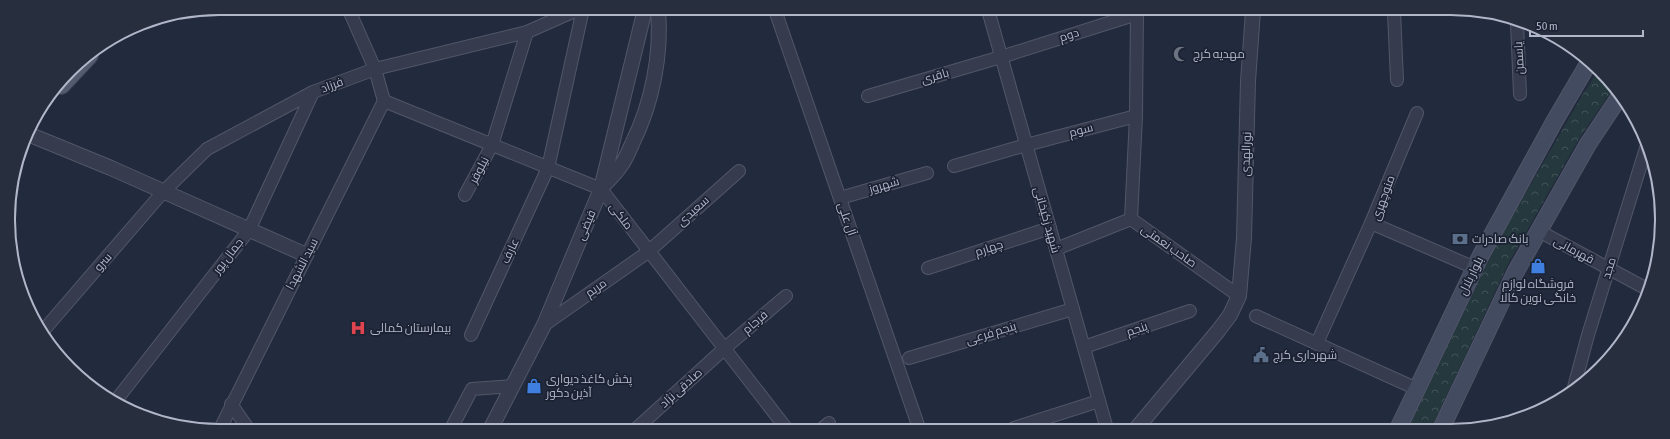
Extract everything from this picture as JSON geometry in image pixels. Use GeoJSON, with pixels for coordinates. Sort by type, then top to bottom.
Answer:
{"type":"FeatureCollection","features":[{"type":"Feature","properties":{"kind":"main road","name":"بلوار بلال"},"geometry":{"type":"LineString","coordinates":[[1400,424],[1475,268],[1554,122],[1586,67]]}},
{"type":"Feature","properties":{"kind":"main road"},"geometry":{"type":"LineString","coordinates":[[1443,424],[1515,273],[1588,144],[1617,100]]}},
{"type":"Feature","properties":{"kind":"street"},"geometry":{"type":"LineString","coordinates":[[351,15],[375,69],[384,101],[600,189],[623,163],[637,134],[647,106],[655,72],[660,24],[659,15]]}},
{"type":"Feature","properties":{"kind":"street","name":"فرزاد"},"geometry":{"type":"LineString","coordinates":[[163,192],[207,149],[313,92],[375,69],[527,32],[565,15]]}},
{"type":"Feature","properties":{"kind":"street"},"geometry":{"type":"LineString","coordinates":[[548,168],[581,15]]}},
{"type":"Feature","properties":{"kind":"street","name":"فیضی"},"geometry":{"type":"LineString","coordinates":[[493,424],[544,324],[600,189],[644,15]]}},
{"type":"Feature","properties":{"kind":"street","name":"آل علی"},"geometry":{"type":"LineString","coordinates":[[777,15],[918,424]]}},
{"type":"Feature","properties":{"kind":"street","name":"شهید زکیخانی"},"geometry":{"type":"LineString","coordinates":[[989,15],[1106,424]]}},
{"type":"Feature","properties":{"kind":"street","name":"دوم"},"geometry":{"type":"LineString","coordinates":[[1001,57],[1129,15]]}},
{"type":"Feature","properties":{"kind":"street","name":"صاحب نعمتی"},"geometry":{"type":"LineString","coordinates":[[1138,15],[1136,116],[1131,219],[1239,296]]}},
{"type":"Feature","properties":{"kind":"street","name":"نورالهدی"},"geometry":{"type":"LineString","coordinates":[[1239,296],[1244,238],[1248,81],[1253,15]]}},
{"type":"Feature","properties":{"kind":"street"},"geometry":{"type":"LineString","coordinates":[[1394,15],[1397,80]]}},
{"type":"Feature","properties":{"kind":"street","name":"یاسمن"},"geometry":{"type":"LineString","coordinates":[[1517,26],[1520,94]]}},
{"type":"Feature","properties":{"kind":"street"},"geometry":{"type":"LineString","coordinates":[[492,145],[527,32]]}},
{"type":"Feature","properties":{"kind":"street","name":"باقری"},"geometry":{"type":"LineString","coordinates":[[868,96],[1001,57]]}},
{"type":"Feature","properties":{"kind":"street","name":"جمال پور"},"geometry":{"type":"LineString","coordinates":[[118,398],[249,230],[313,92]]}},
{"type":"Feature","properties":{"kind":"street","name":"سید الشهدا"},"geometry":{"type":"LineString","coordinates":[[222,424],[384,101]]}},
{"type":"Feature","properties":{"kind":"street","name":"منوچهری"},"geometry":{"type":"LineString","coordinates":[[1417,113],[1371,224],[1475,268]]}},
{"type":"Feature","properties":{"kind":"street","name":"سوم"},"geometry":{"type":"LineString","coordinates":[[1026,145],[1136,116]]}},
{"type":"Feature","properties":{"kind":"street"},"geometry":{"type":"LineString","coordinates":[[33,136],[306,255]]}},
{"type":"Feature","properties":{"kind":"street","name":"نیلوفر"},"geometry":{"type":"LineString","coordinates":[[465,195],[492,145]]}},
{"type":"Feature","properties":{"kind":"street"},"geometry":{"type":"LineString","coordinates":[[954,166],[1026,145]]}},
{"type":"Feature","properties":{"kind":"street","name":"مجد"},"geometry":{"type":"LineString","coordinates":[[1576,381],[1588,335],[1644,154]]}},
{"type":"Feature","properties":{"kind":"street","name":"عارف"},"geometry":{"type":"LineString","coordinates":[[471,335],[548,168]]}},
{"type":"Feature","properties":{"kind":"street","name":"سعیدی"},"geometry":{"type":"LineString","coordinates":[[648,252],[739,171]]}},
{"type":"Feature","properties":{"kind":"street","name":"شهروز"},"geometry":{"type":"LineString","coordinates":[[840,198],[927,172]]}},
{"type":"Feature","properties":{"kind":"street","name":"ملکی"},"geometry":{"type":"LineString","coordinates":[[600,189],[783,424]]}},
{"type":"Feature","properties":{"kind":"street","name":"سرو"},"geometry":{"type":"LineString","coordinates":[[46,328],[163,192]]}},
{"type":"Feature","properties":{"kind":"street"},"geometry":{"type":"LineString","coordinates":[[1056,249],[1131,219]]}},
{"type":"Feature","properties":{"kind":"street"},"geometry":{"type":"LineString","coordinates":[[1317,343],[1371,224]]}},
{"type":"Feature","properties":{"kind":"street","name":"چهارم"},"geometry":{"type":"LineString","coordinates":[[928,268],[1050,228]]}},
{"type":"Feature","properties":{"kind":"street","name":"قهرمانی"},"geometry":{"type":"LineString","coordinates":[[1539,231],[1643,287]]}},
{"type":"Feature","properties":{"kind":"street","name":"مریم"},"geometry":{"type":"LineString","coordinates":[[544,324],[648,252]]}},
{"type":"Feature","properties":{"kind":"street","name":"فرجام"},"geometry":{"type":"LineString","coordinates":[[725,348],[786,296]]}},
{"type":"Feature","properties":{"kind":"street"},"geometry":{"type":"LineString","coordinates":[[1140,424],[1218,331],[1230,315],[1239,296]]}},
{"type":"Feature","properties":{"kind":"street","name":"پنجم فرعی"},"geometry":{"type":"LineString","coordinates":[[909,358],[1072,309]]}},
{"type":"Feature","properties":{"kind":"street","name":"پنجم"},"geometry":{"type":"LineString","coordinates":[[1084,347],[1190,311]]}},
{"type":"Feature","properties":{"kind":"street"},"geometry":{"type":"LineString","coordinates":[[1256,316],[1417,389]]}},
{"type":"Feature","properties":{"kind":"street","name":"صادقی نژاد"},"geometry":{"type":"LineString","coordinates":[[641,424],[725,348]]}},
{"type":"Feature","properties":{"kind":"street"},"geometry":{"type":"LineString","coordinates":[[454,424],[472,389],[513,386]]}},
{"type":"Feature","properties":{"kind":"street"},"geometry":{"type":"LineString","coordinates":[[1027,424],[1099,401]]}},
{"type":"Feature","properties":{"kind":"street"},"geometry":{"type":"LineString","coordinates":[[231,404],[245,424]]}},
{"type":"Feature","properties":{"kind":"green space"},"geometry":{"type":"Polygon","coordinates":[[[1595,75],[1611,92],[1580,137],[1508,264],[1433,424],[1410,424],[1497,243],[1583,94],[1595,75]]]}},
{"type":"Feature","properties":{"kind":"place","name":"مهدیه کرج"},"geometry":{"type":"Point","coordinates":[1181,54]}},
{"type":"Feature","properties":{"kind":"place","name":"بانک صادرات"},"geometry":{"type":"Point","coordinates":[1460,239]}},
{"type":"Feature","properties":{"kind":"place","name":"فروشگاه لوازم خانگی نوین کالا"},"geometry":{"type":"Point","coordinates":[1538,266]}},
{"type":"Feature","properties":{"kind":"place","name":"بیمارستان کمالی"},"geometry":{"type":"Point","coordinates":[358,328]}},
{"type":"Feature","properties":{"kind":"place","name":"شهرداری کرج"},"geometry":{"type":"Point","coordinates":[1261,355]}},
{"type":"Feature","properties":{"kind":"place","name":"پخش کاغذ دیواری آذین دکور"},"geometry":{"type":"Point","coordinates":[534,386]}}]}
